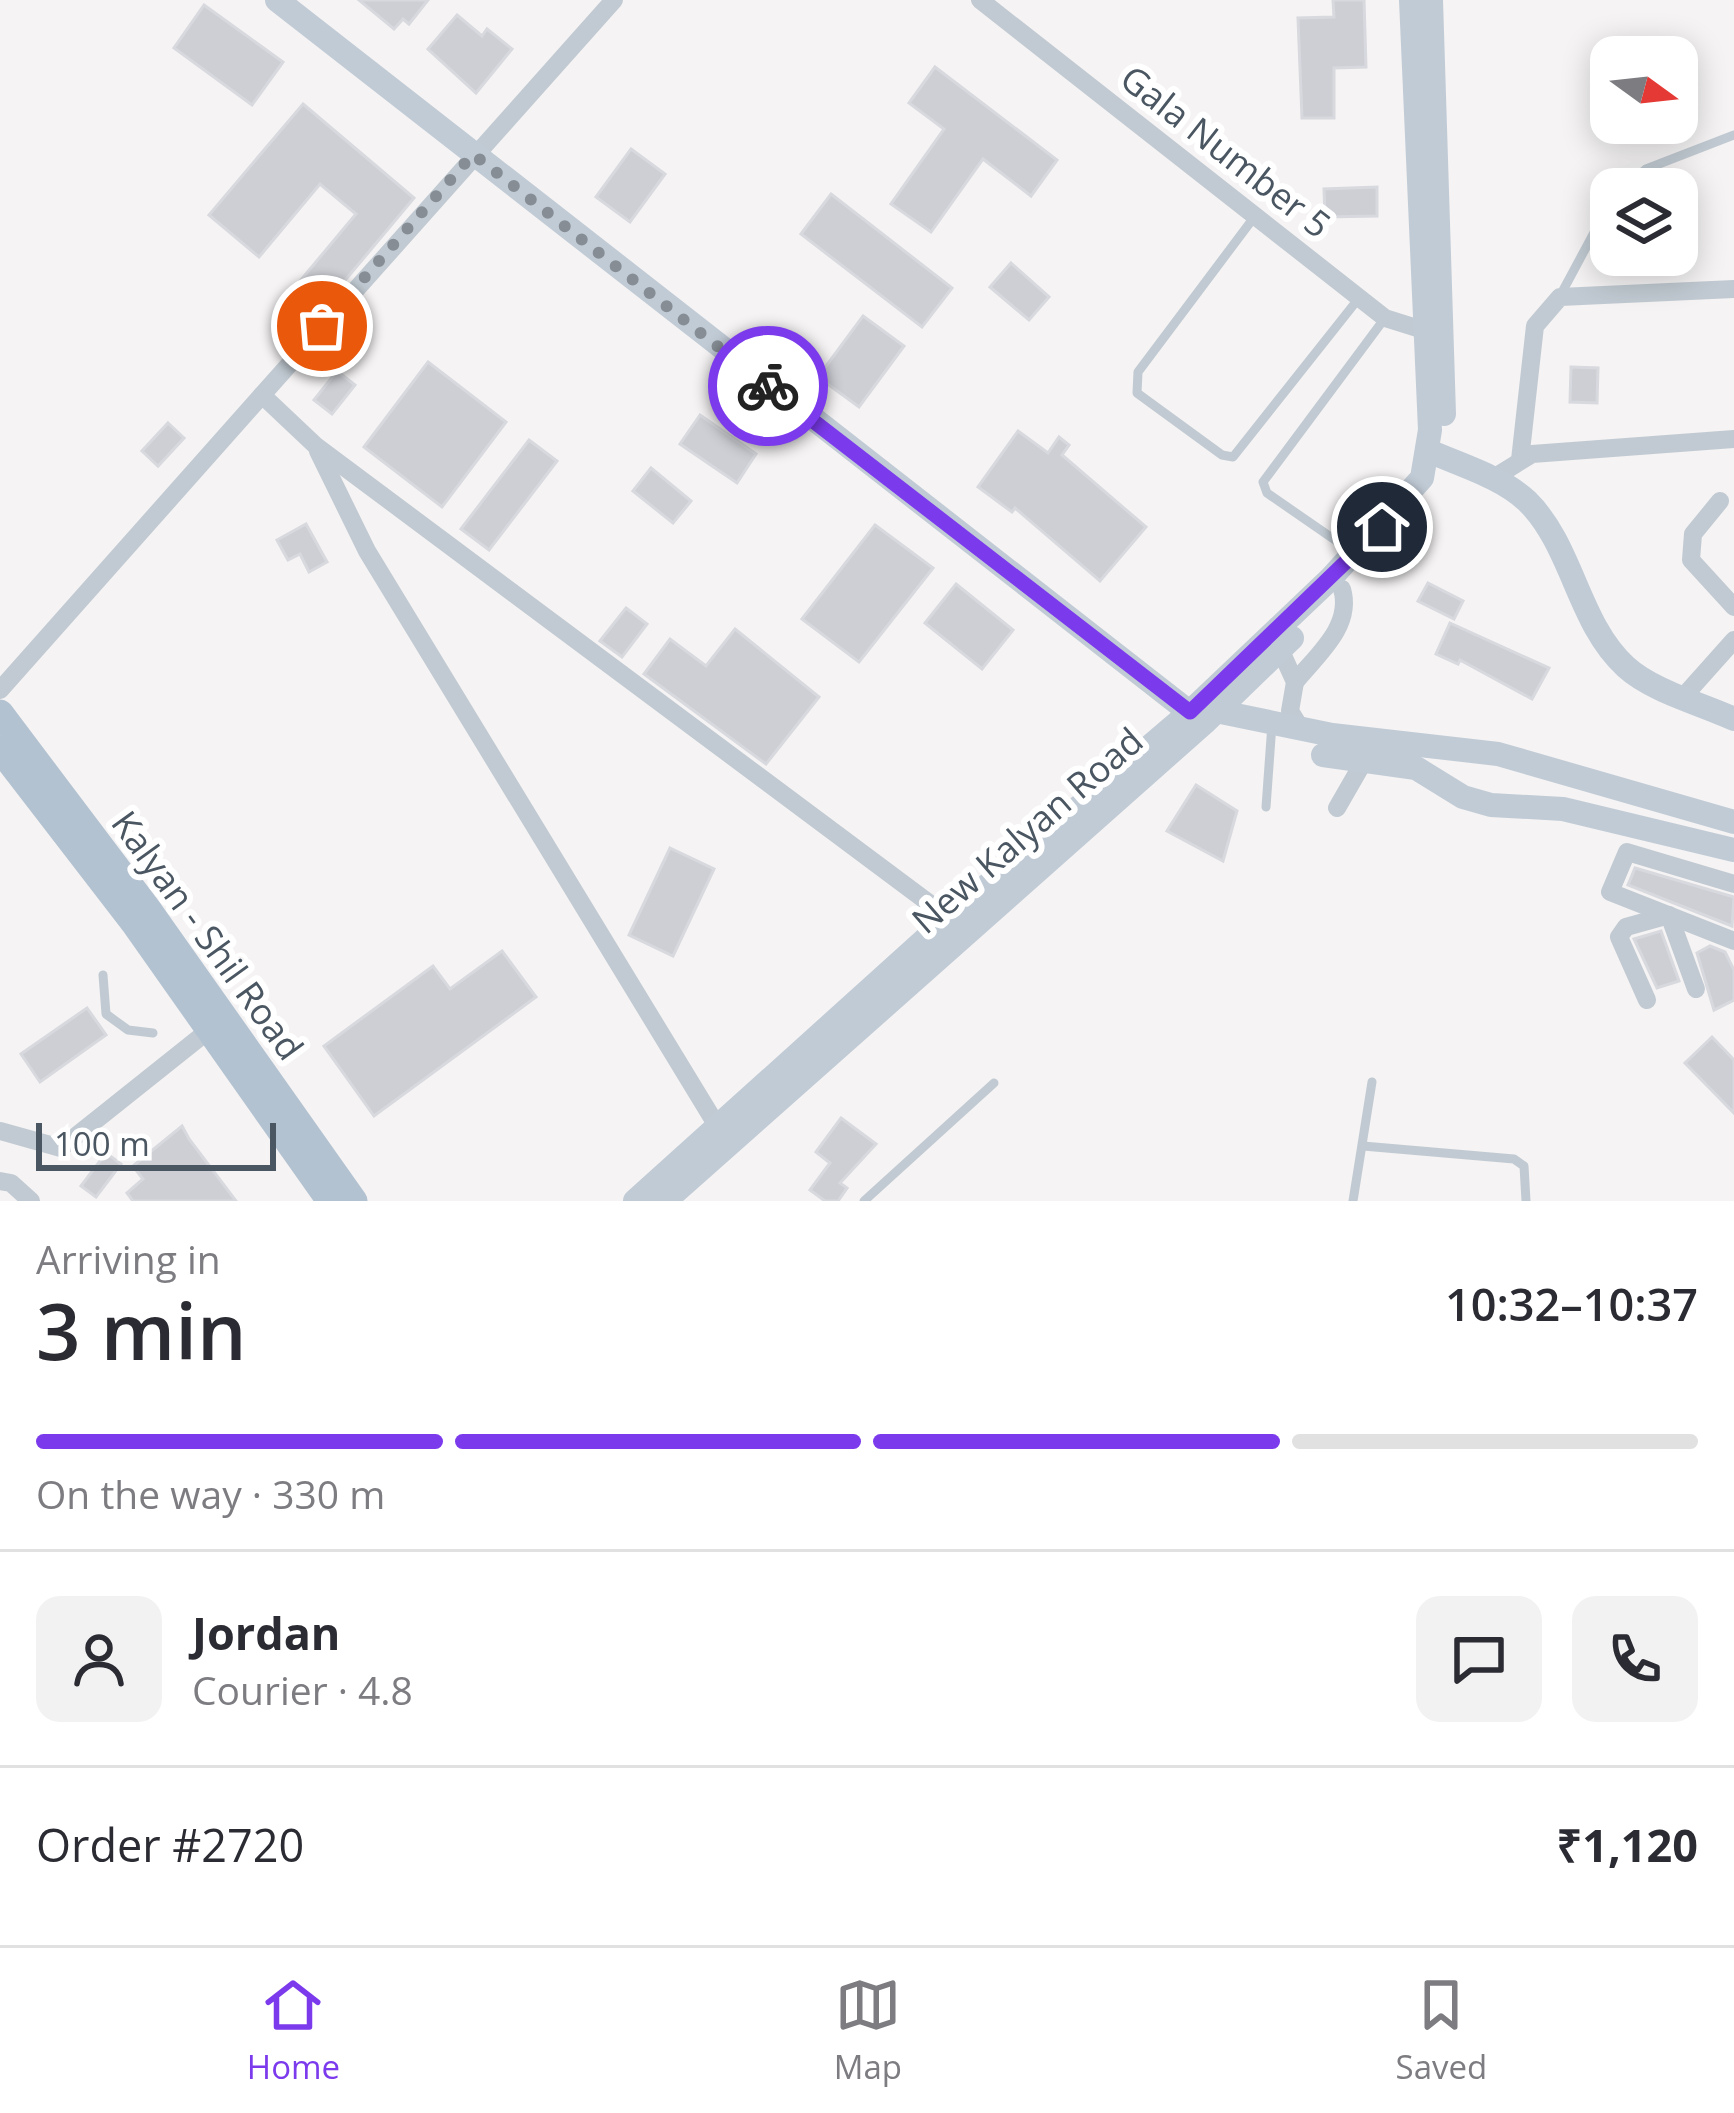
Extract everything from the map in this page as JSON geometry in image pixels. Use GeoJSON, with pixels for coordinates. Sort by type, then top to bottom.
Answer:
{"type":"FeatureCollection","features":[{"type":"Feature","properties":{"kind":"main road","name":"Kalyan - Shil Road"},"geometry":{"type":"LineString","coordinates":[[0,713],[150,912],[354,1201]]}},
{"type":"Feature","properties":{"kind":"main road","name":"Kalyan - Shil Road"},"geometry":{"type":"LineString","coordinates":[[0,748],[330,1201]]}},
{"type":"Feature","properties":{"kind":"street"},"geometry":{"type":"LineString","coordinates":[[277,0],[1203,716],[1265,721],[1391,753],[1498,754],[1734,822]]}},
{"type":"Feature","properties":{"kind":"street"},"geometry":{"type":"LineString","coordinates":[[0,690],[614,0]]}},
{"type":"Feature","properties":{"kind":"street"},"geometry":{"type":"LineString","coordinates":[[1411,0],[1432,333]]}},
{"type":"Feature","properties":{"kind":"street","name":"New Kalyan Road"},"geometry":{"type":"LineString","coordinates":[[1245,672],[1280,650],[1423,503],[1435,454],[1431,0]]}},
{"type":"Feature","properties":{"kind":"street","name":"Gala Number 5"},"geometry":{"type":"LineString","coordinates":[[987,3],[1385,318],[1432,333]]}},
{"type":"Feature","properties":{"kind":"street"},"geometry":{"type":"LineString","coordinates":[[1520,460],[1535,326],[1560,297],[1734,289]]}},
{"type":"Feature","properties":{"kind":"street"},"geometry":{"type":"LineString","coordinates":[[262,395],[316,446],[949,918]]}},
{"type":"Feature","properties":{"kind":"street"},"geometry":{"type":"LineString","coordinates":[[1492,479],[1532,454],[1734,439]]}},
{"type":"Feature","properties":{"kind":"street"},"geometry":{"type":"LineString","coordinates":[[316,446],[367,551],[723,1136]]}},
{"type":"Feature","properties":{"kind":"street"},"geometry":{"type":"LineString","coordinates":[[1435,454],[1492,479],[1528,502],[1547,527],[1608,646],[1628,670],[1734,719]]}},
{"type":"Feature","properties":{"kind":"street","name":"New Kalyan Road"},"geometry":{"type":"LineString","coordinates":[[635,1201],[723,1136],[1203,716],[1409,497],[1435,454]]}},
{"type":"Feature","properties":{"kind":"street"},"geometry":{"type":"LineString","coordinates":[[1720,501],[1693,534],[1691,560],[1734,607]]}},
{"type":"Feature","properties":{"kind":"street"},"geometry":{"type":"LineString","coordinates":[[1301,729],[1289,711],[1295,682],[1338,631],[1346,603],[1342,589]]}},
{"type":"Feature","properties":{"kind":"street"},"geometry":{"type":"LineString","coordinates":[[1684,696],[1734,640]]}},
{"type":"Feature","properties":{"kind":"street"},"geometry":{"type":"LineString","coordinates":[[1280,650],[1295,682]]}},
{"type":"Feature","properties":{"kind":"street","name":"New Kalyan Road"},"geometry":{"type":"LineString","coordinates":[[664,1201],[723,1136],[949,918],[1203,716]]}},
{"type":"Feature","properties":{"kind":"street"},"geometry":{"type":"LineString","coordinates":[[1323,755],[1364,761],[1391,753],[1463,797],[1491,805],[1563,809],[1734,850]]}},
{"type":"Feature","properties":{"kind":"street"},"geometry":{"type":"LineString","coordinates":[[1337,808],[1364,761]]}},
{"type":"Feature","properties":{"kind":"street"},"geometry":{"type":"LineString","coordinates":[[1563,809],[1573,775]]}},
{"type":"Feature","properties":{"kind":"street"},"geometry":{"type":"LineString","coordinates":[[1734,884],[1624,853],[1610,895],[1734,941]]}},
{"type":"Feature","properties":{"kind":"street"},"geometry":{"type":"LineString","coordinates":[[1669,915],[1696,989]]}},
{"type":"Feature","properties":{"kind":"street"},"geometry":{"type":"LineString","coordinates":[[1647,1000],[1619,937],[1626,927],[1669,915]]}},
{"type":"Feature","properties":{"kind":"street"},"geometry":{"type":"LineString","coordinates":[[0,1131],[61,1148],[209,1030]]}},
{"type":"Feature","properties":{"kind":"street"},"geometry":{"type":"LineString","coordinates":[[0,1180],[11,1183],[31,1201]]}},
{"type":"Feature","properties":{"kind":"lane"},"geometry":{"type":"LineString","coordinates":[[1649,168],[1734,135]]}},
{"type":"Feature","properties":{"kind":"lane"},"geometry":{"type":"LineString","coordinates":[[1255,216],[1138,373],[1137,393],[1222,455],[1233,457],[1359,298]]}},
{"type":"Feature","properties":{"kind":"lane"},"geometry":{"type":"LineString","coordinates":[[1560,297],[1590,241]]}},
{"type":"Feature","properties":{"kind":"lane"},"geometry":{"type":"LineString","coordinates":[[1355,554],[1267,493],[1263,482],[1385,318]]}},
{"type":"Feature","properties":{"kind":"lane"},"geometry":{"type":"LineString","coordinates":[[1265,721],[1266,807]]}},
{"type":"Feature","properties":{"kind":"lane"},"geometry":{"type":"LineString","coordinates":[[103,974],[106,1014],[128,1030],[152,1033]]}},
{"type":"Feature","properties":{"kind":"lane"},"geometry":{"type":"LineString","coordinates":[[1353,1201],[1372,1082]]}},
{"type":"Feature","properties":{"kind":"lane"},"geometry":{"type":"LineString","coordinates":[[864,1201],[994,1083]]}},
{"type":"Feature","properties":{"kind":"lane"},"geometry":{"type":"LineString","coordinates":[[1363,1146],[1514,1159],[1524,1166],[1526,1201]]}},
{"type":"Feature","properties":{"kind":"building"},"geometry":{"type":"Polygon","coordinates":[[[359,0],[428,0],[409,24],[403,19],[394,29],[359,0]]]}},
{"type":"Feature","properties":{"kind":"building"},"geometry":{"type":"Polygon","coordinates":[[[1333,0],[1364,0],[1366,67],[1334,68],[1334,118],[1302,118],[1298,18],[1334,17],[1333,0]]]}},
{"type":"Feature","properties":{"kind":"building"},"geometry":{"type":"Polygon","coordinates":[[[204,5],[283,62],[252,105],[174,48],[204,5]]]}},
{"type":"Feature","properties":{"kind":"building"},"geometry":{"type":"Polygon","coordinates":[[[457,15],[482,36],[487,29],[512,49],[476,93],[428,49],[457,15]]]}},
{"type":"Feature","properties":{"kind":"building"},"geometry":{"type":"Polygon","coordinates":[[[935,67],[1057,160],[1031,196],[983,159],[931,232],[891,204],[944,129],[909,103],[935,67]]]}},
{"type":"Feature","properties":{"kind":"building"},"geometry":{"type":"Polygon","coordinates":[[[303,104],[414,198],[321,309],[295,287],[356,214],[320,184],[259,257],[209,215],[303,104]]]}},
{"type":"Feature","properties":{"kind":"building"},"geometry":{"type":"Polygon","coordinates":[[[631,149],[665,174],[630,222],[596,197],[631,149]]]}},
{"type":"Feature","properties":{"kind":"building"},"geometry":{"type":"Polygon","coordinates":[[[1377,187],[1377,216],[1325,217],[1324,189],[1377,187]]]}},
{"type":"Feature","properties":{"kind":"building"},"geometry":{"type":"Polygon","coordinates":[[[831,194],[952,288],[922,327],[801,234],[831,194]]]}},
{"type":"Feature","properties":{"kind":"building"},"geometry":{"type":"Polygon","coordinates":[[[1011,263],[1049,297],[1029,320],[990,287],[1011,263]]]}},
{"type":"Feature","properties":{"kind":"building"},"geometry":{"type":"Polygon","coordinates":[[[863,316],[904,346],[859,407],[818,377],[863,316]]]}},
{"type":"Feature","properties":{"kind":"building"},"geometry":{"type":"Polygon","coordinates":[[[428,362],[506,422],[442,507],[364,447],[428,362]]]}},
{"type":"Feature","properties":{"kind":"building"},"geometry":{"type":"Polygon","coordinates":[[[1571,367],[1598,368],[1597,403],[1570,402],[1571,367]]]}},
{"type":"Feature","properties":{"kind":"building"},"geometry":{"type":"Polygon","coordinates":[[[337,371],[355,385],[332,414],[314,400],[337,371]]]}},
{"type":"Feature","properties":{"kind":"building"},"geometry":{"type":"Polygon","coordinates":[[[700,415],[756,454],[737,483],[680,444],[700,415]]]}},
{"type":"Feature","properties":{"kind":"building"},"geometry":{"type":"Polygon","coordinates":[[[168,423],[184,438],[158,466],[142,451],[168,423]]]}},
{"type":"Feature","properties":{"kind":"building"},"geometry":{"type":"Polygon","coordinates":[[[1018,431],[1048,453],[1059,437],[1069,445],[1062,455],[1146,527],[1100,581],[1015,508],[1012,512],[978,487],[1018,431]]]}},
{"type":"Feature","properties":{"kind":"building"},"geometry":{"type":"Polygon","coordinates":[[[529,440],[557,461],[489,550],[461,529],[529,440]]]}},
{"type":"Feature","properties":{"kind":"building"},"geometry":{"type":"Polygon","coordinates":[[[651,468],[691,501],[673,523],[633,491],[651,468]]]}},
{"type":"Feature","properties":{"kind":"building"},"geometry":{"type":"Polygon","coordinates":[[[306,524],[327,562],[309,572],[300,554],[288,560],[277,540],[306,524]]]}},
{"type":"Feature","properties":{"kind":"building"},"geometry":{"type":"Polygon","coordinates":[[[875,525],[933,568],[859,662],[802,619],[875,525]]]}},
{"type":"Feature","properties":{"kind":"building"},"geometry":{"type":"Polygon","coordinates":[[[1428,583],[1463,601],[1454,619],[1418,601],[1428,583]]]}},
{"type":"Feature","properties":{"kind":"building"},"geometry":{"type":"Polygon","coordinates":[[[956,584],[1013,630],[982,669],[925,623],[956,584]]]}},
{"type":"Feature","properties":{"kind":"building"},"geometry":{"type":"Polygon","coordinates":[[[626,608],[647,624],[622,657],[600,641],[626,608]]]}},
{"type":"Feature","properties":{"kind":"building"},"geometry":{"type":"Polygon","coordinates":[[[1450,623],[1549,668],[1532,699],[1460,660],[1458,664],[1436,654],[1450,623]]]}},
{"type":"Feature","properties":{"kind":"building"},"geometry":{"type":"Polygon","coordinates":[[[735,629],[819,697],[766,764],[644,674],[670,639],[706,666],[735,629]]]}},
{"type":"Feature","properties":{"kind":"building"},"geometry":{"type":"Polygon","coordinates":[[[1196,785],[1237,811],[1223,861],[1167,831],[1196,785]]]}},
{"type":"Feature","properties":{"kind":"building"},"geometry":{"type":"Polygon","coordinates":[[[670,848],[714,869],[673,956],[629,935],[670,848]]]}},
{"type":"Feature","properties":{"kind":"building"},"geometry":{"type":"Polygon","coordinates":[[[1635,868],[1734,897],[1732,926],[1628,885],[1635,868]]]}},
{"type":"Feature","properties":{"kind":"building"},"geometry":{"type":"Polygon","coordinates":[[[1661,931],[1679,981],[1657,988],[1634,939],[1661,931]]]}},
{"type":"Feature","properties":{"kind":"building"},"geometry":{"type":"Polygon","coordinates":[[[1710,946],[1725,952],[1734,970],[1734,1000],[1714,1010],[1697,953],[1710,946]]]}},
{"type":"Feature","properties":{"kind":"building"},"geometry":{"type":"Polygon","coordinates":[[[502,951],[536,997],[374,1116],[324,1046],[433,966],[450,989],[502,951]]]}},
{"type":"Feature","properties":{"kind":"building"},"geometry":{"type":"Polygon","coordinates":[[[87,1008],[106,1035],[40,1082],[21,1054],[87,1008]]]}},
{"type":"Feature","properties":{"kind":"building"},"geometry":{"type":"Polygon","coordinates":[[[1712,1037],[1734,1060],[1734,1113],[1685,1063],[1712,1037]]]}},
{"type":"Feature","properties":{"kind":"building"},"geometry":{"type":"Polygon","coordinates":[[[841,1118],[876,1144],[840,1183],[847,1188],[838,1201],[825,1201],[810,1190],[830,1163],[816,1152],[841,1118]]]}},
{"type":"Feature","properties":{"kind":"building"},"geometry":{"type":"Polygon","coordinates":[[[182,1126],[236,1201],[133,1201],[127,1193],[143,1179],[133,1166],[182,1126]]]}},
{"type":"Feature","properties":{"kind":"building"},"geometry":{"type":"Polygon","coordinates":[[[106,1153],[121,1164],[96,1197],[81,1186],[106,1153]]]}},
{"type":"Feature","properties":{"kind":"way so far"},"geometry":{"type":"LineString","coordinates":[[322,326],[473,154],[768,386]]}},
{"type":"Feature","properties":{"kind":"route"},"geometry":{"type":"LineString","coordinates":[[768,386],[1190,712],[1382,527]]}}]}
